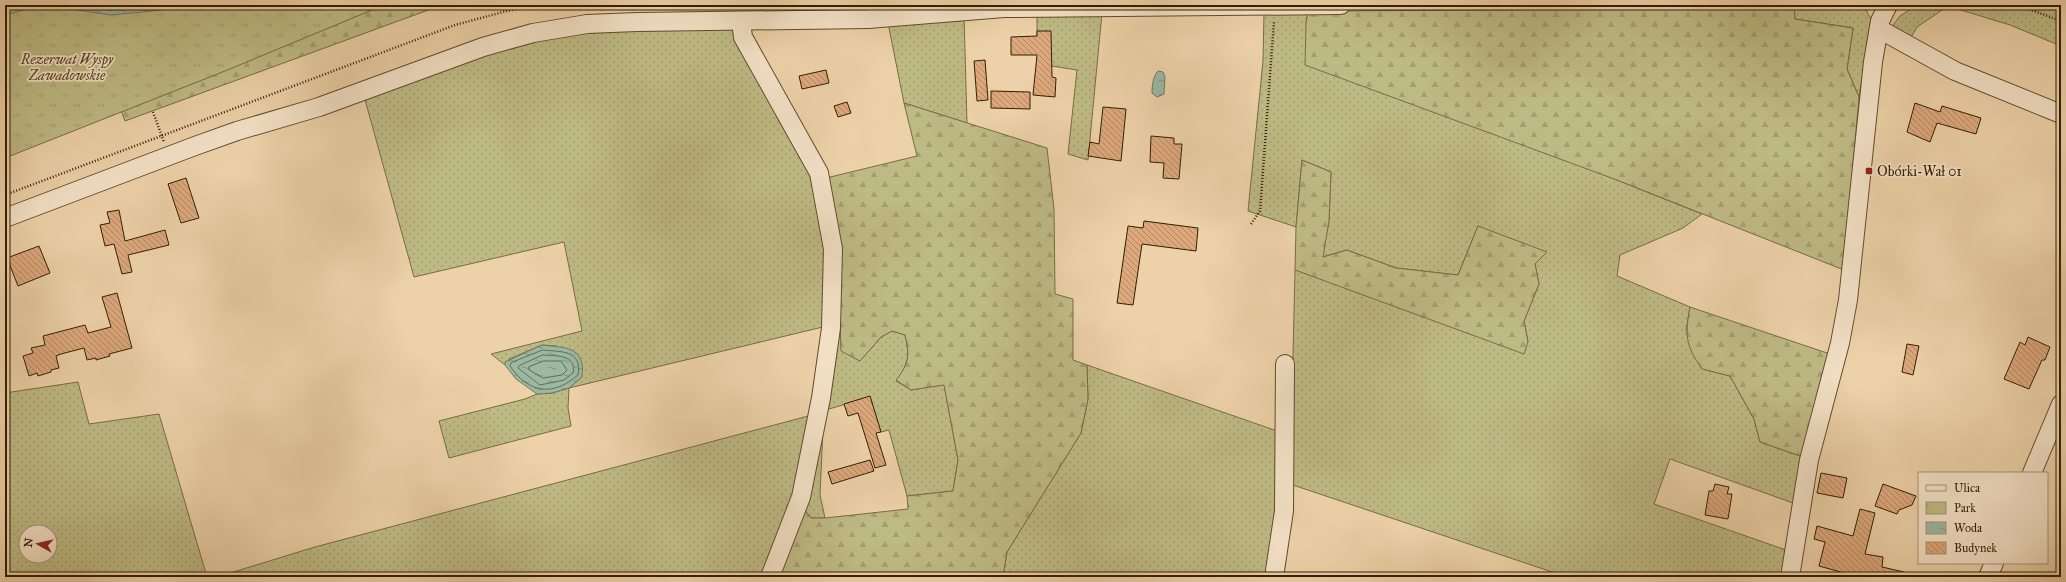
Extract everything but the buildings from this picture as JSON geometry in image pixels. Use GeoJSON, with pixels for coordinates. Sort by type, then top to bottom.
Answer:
{"type":"FeatureCollection","features":[{"type":"Feature","properties":{"kind":"street"},"geometry":{"type":"LineString","coordinates":[[5,218],[93,183],[237,131],[319,107],[463,54],[532,33],[587,24],[868,19],[1004,8],[1340,5]]}},
{"type":"Feature","properties":{"kind":"street"},"geometry":{"type":"LineString","coordinates":[[1790,577],[1809,460],[1840,343],[1848,300],[1873,62],[1878,29],[1884,6]]}},
{"type":"Feature","properties":{"kind":"street"},"geometry":{"type":"LineString","coordinates":[[741,21],[743,37],[819,173],[833,249],[831,328],[821,398],[801,498],[770,577]]}},
{"type":"Feature","properties":{"kind":"street"},"geometry":{"type":"LineString","coordinates":[[1878,29],[1955,71],[2061,114]]}},
{"type":"Feature","properties":{"kind":"street"},"geometry":{"type":"LineString","coordinates":[[1274,577],[1284,511],[1285,364]]}},
{"type":"Feature","properties":{"kind":"street"},"geometry":{"type":"LineString","coordinates":[[2032,472],[2061,404]]}},
{"type":"Feature","properties":{"kind":"street"},"geometry":{"type":"LineString","coordinates":[[1988,577],[1994,564]]}},
{"type":"Feature","properties":{"kind":"path"},"geometry":{"type":"LineString","coordinates":[[5,196],[162,135],[455,25],[534,5]]}},
{"type":"Feature","properties":{"kind":"path"},"geometry":{"type":"LineString","coordinates":[[2018,5],[2061,21]]}},
{"type":"Feature","properties":{"kind":"path"},"geometry":{"type":"LineString","coordinates":[[1251,224],[1260,211],[1262,195],[1274,6]]}},
{"type":"Feature","properties":{"kind":"path"},"geometry":{"type":"LineString","coordinates":[[154,112],[162,135]]}},
{"type":"Feature","properties":{"kind":"green space","name":"Rezerwat Wyspy Zawadowskie"},"geometry":{"type":"Polygon","coordinates":[[[5,5],[384,5],[225,71],[5,158],[5,5]]]}},
{"type":"Feature","properties":{"kind":"green space"},"geometry":{"type":"Polygon","coordinates":[[[213,5],[442,5],[125,121],[101,56],[213,5]]]}},
{"type":"Feature","properties":{"kind":"green space"},"geometry":{"type":"Polygon","coordinates":[[[1794,5],[1857,5],[1866,10],[1871,19],[1859,97],[1847,69],[1853,28],[1795,19],[1794,5]]]}},
{"type":"Feature","properties":{"kind":"green space"},"geometry":{"type":"Polygon","coordinates":[[[1794,5],[1795,19],[1853,28],[1847,69],[1859,97],[1844,270],[1617,180],[1305,65],[1306,23],[1308,11],[1706,9],[1794,5]]]}},
{"type":"Feature","properties":{"kind":"green space"},"geometry":{"type":"Polygon","coordinates":[[[1917,5],[2061,5],[2061,46],[2010,25],[1948,6],[1917,27],[1910,39],[1890,29],[1900,16],[1917,5]]]}},
{"type":"Feature","properties":{"kind":"green space"},"geometry":{"type":"Polygon","coordinates":[[[1037,13],[1102,13],[1088,160],[1068,154],[1077,70],[1052,66],[1037,36],[1037,13]]]}},
{"type":"Feature","properties":{"kind":"green space"},"geometry":{"type":"Polygon","coordinates":[[[1264,13],[1308,14],[1306,23],[1617,180],[1702,214],[1683,228],[1620,255],[1617,276],[1690,307],[1686,331],[1702,369],[1730,376],[1754,419],[1760,442],[1803,457],[1793,503],[1670,459],[1654,504],[1786,550],[1782,577],[1567,577],[1290,484],[1295,270],[1528,341],[1524,321],[1539,284],[1535,264],[1478,226],[1458,275],[1396,268],[1347,250],[1322,257],[1329,221],[1331,172],[1302,160],[1296,227],[1248,211],[1263,61],[1264,13]]]}},
{"type":"Feature","properties":{"kind":"green space"},"geometry":{"type":"Polygon","coordinates":[[[964,16],[967,123],[904,103],[888,23],[964,16]]]}},
{"type":"Feature","properties":{"kind":"green space"},"geometry":{"type":"Polygon","coordinates":[[[731,26],[814,181],[829,250],[827,326],[569,388],[582,377],[557,346],[542,345],[509,359],[505,365],[491,354],[582,331],[564,242],[414,277],[364,96],[445,67],[547,36],[604,31],[731,26]]]}},
{"type":"Feature","properties":{"kind":"green space"},"geometry":{"type":"Polygon","coordinates":[[[904,103],[1047,148],[1054,209],[1055,294],[1073,299],[1073,360],[1087,365],[1088,399],[1081,433],[1007,552],[1003,577],[777,577],[803,508],[811,518],[825,518],[908,509],[907,496],[953,491],[958,460],[944,385],[911,390],[896,380],[904,369],[908,354],[905,335],[892,331],[881,337],[860,361],[841,351],[839,294],[826,178],[917,156],[904,103]]]}},
{"type":"Feature","properties":{"kind":"green space"},"geometry":{"type":"Polygon","coordinates":[[[1302,160],[1331,172],[1329,221],[1323,257],[1347,250],[1396,268],[1458,275],[1478,226],[1547,252],[1535,264],[1539,284],[1524,321],[1528,342],[1524,354],[1295,270],[1296,227],[1302,160]]]}},
{"type":"Feature","properties":{"kind":"green space"},"geometry":{"type":"Polygon","coordinates":[[[839,294],[860,361],[881,337],[892,331],[905,335],[908,349],[906,364],[896,381],[911,390],[944,384],[958,460],[953,491],[907,496],[889,430],[881,432],[870,397],[829,409],[823,404],[839,294]]]}},
{"type":"Feature","properties":{"kind":"green space"},"geometry":{"type":"Polygon","coordinates":[[[1690,307],[1830,354],[1803,457],[1760,442],[1754,419],[1730,376],[1702,369],[1696,361],[1689,346],[1687,325],[1690,307]]]}},
{"type":"Feature","properties":{"kind":"green space"},"geometry":{"type":"Polygon","coordinates":[[[1087,365],[1283,433],[1279,503],[1267,577],[1003,577],[1007,552],[1081,433],[1088,399],[1087,365]]]}},
{"type":"Feature","properties":{"kind":"green space"},"geometry":{"type":"Polygon","coordinates":[[[78,382],[89,424],[159,414],[207,577],[5,577],[5,393],[78,382]]]}},
{"type":"Feature","properties":{"kind":"green space"},"geometry":{"type":"Polygon","coordinates":[[[569,388],[568,408],[571,426],[449,458],[439,421],[525,399],[537,394],[552,393],[569,388]]]}},
{"type":"Feature","properties":{"kind":"green space"},"geometry":{"type":"Polygon","coordinates":[[[812,415],[795,503],[764,577],[217,577],[315,547],[812,415]]]}},
{"type":"Feature","properties":{"kind":"green space"},"geometry":{"type":"Polygon","coordinates":[[[823,428],[820,495],[825,518],[811,518],[803,508],[823,428]]]}},
{"type":"Feature","properties":{"kind":"water"},"geometry":{"type":"Polygon","coordinates":[[[5,5],[43,5],[5,15],[5,5]]]}},
{"type":"Feature","properties":{"kind":"water"},"geometry":{"type":"Polygon","coordinates":[[[43,5],[213,5],[111,15],[43,5]]]}},
{"type":"Feature","properties":{"kind":"water"},"geometry":{"type":"Polygon","coordinates":[[[1158,71],[1163,72],[1165,77],[1164,94],[1157,97],[1152,93],[1152,90],[1154,78],[1158,71]]]}},
{"type":"Feature","properties":{"kind":"water"},"geometry":{"type":"Polygon","coordinates":[[[542,345],[565,348],[572,350],[577,354],[581,359],[582,377],[569,388],[552,393],[537,394],[516,379],[505,365],[505,362],[542,345]]]}},
{"type":"Feature","properties":{"kind":"place","name":"Obórki-Wał 01"},"geometry":{"type":"Point","coordinates":[1869,171]}}]}
